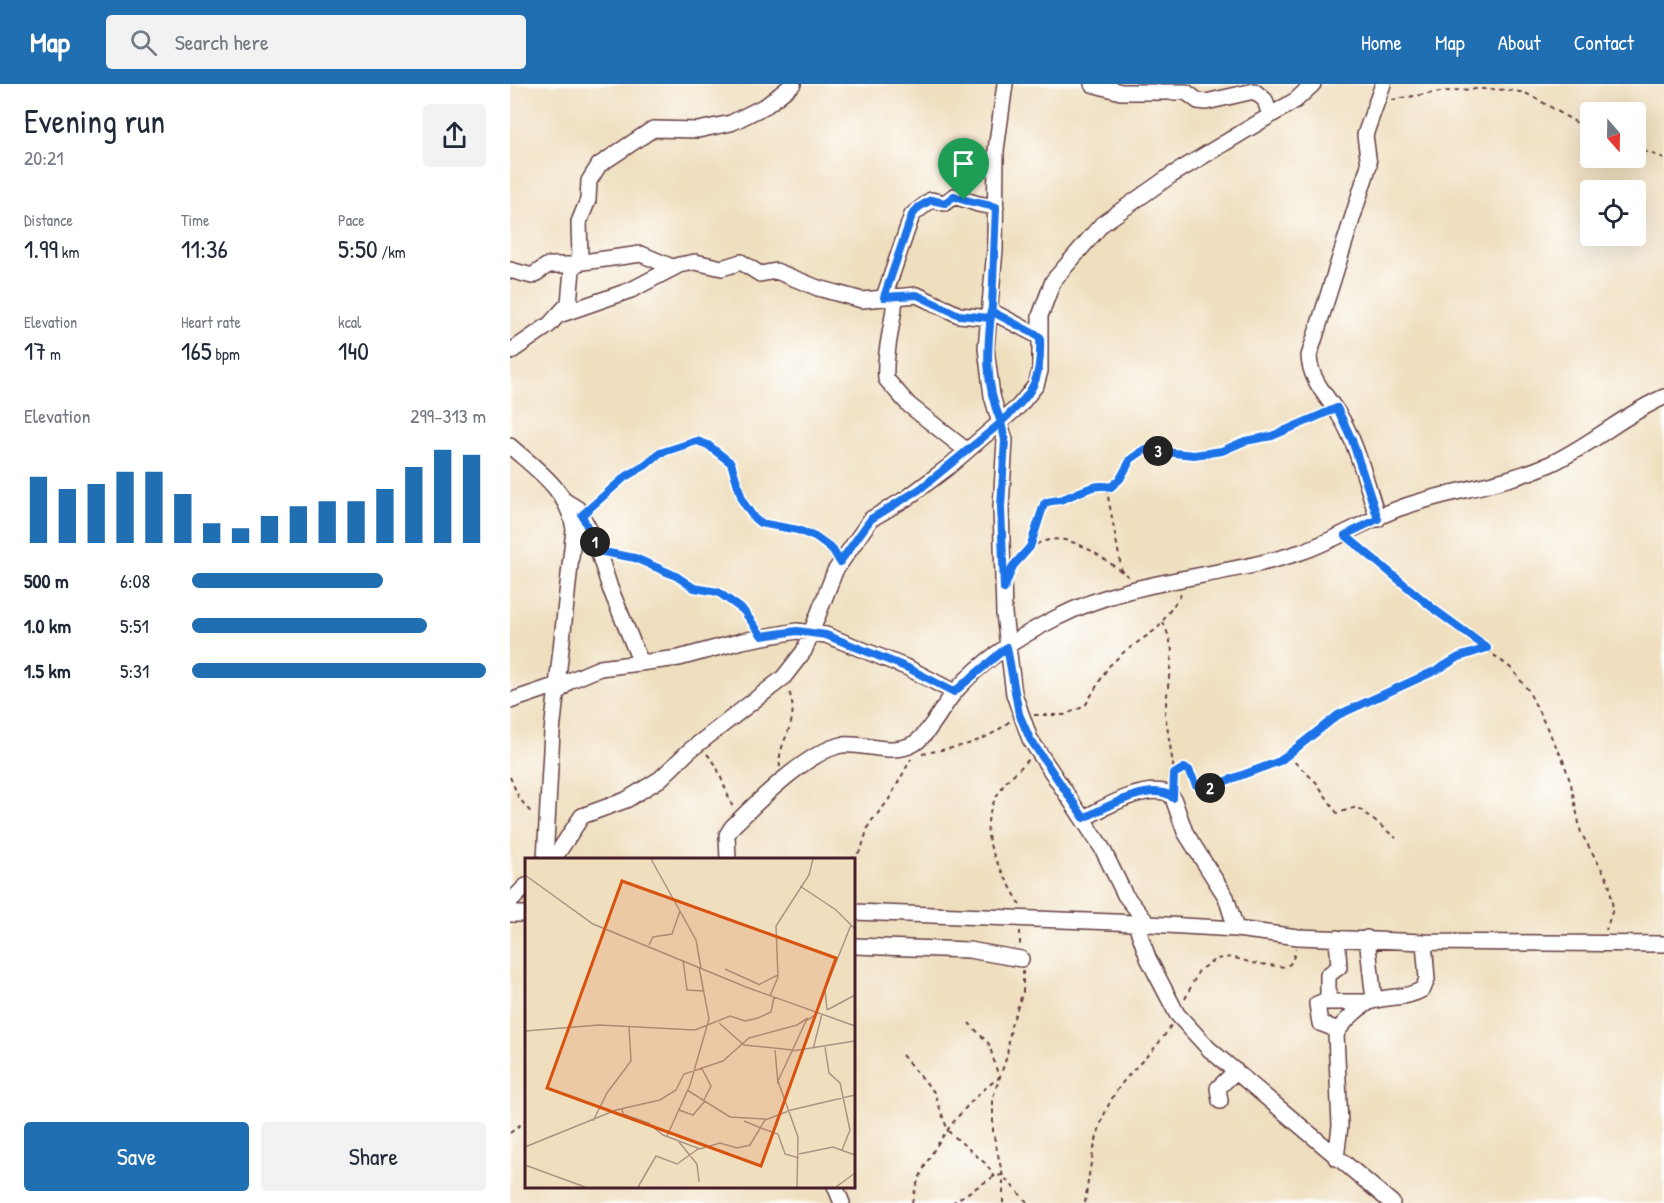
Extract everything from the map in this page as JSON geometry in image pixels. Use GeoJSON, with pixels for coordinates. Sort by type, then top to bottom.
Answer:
{"type":"FeatureCollection","features":[{"type":"Feature","properties":{"kind":"street"},"geometry":{"type":"LineString","coordinates":[[510,352],[559,315],[569,303],[575,264],[579,257],[579,222],[588,200],[590,181],[599,165],[653,129],[698,130],[744,118],[774,101],[794,84]]}},
{"type":"Feature","properties":{"kind":"street"},"geometry":{"type":"LineString","coordinates":[[1005,84],[996,150],[991,314],[987,335],[992,396],[1005,440],[1001,533],[1007,647],[1019,714],[1037,750],[1084,818],[1142,924],[1148,958],[1177,1014],[1209,1049],[1392,1203]]}},
{"type":"Feature","properties":{"kind":"street"},"geometry":{"type":"LineString","coordinates":[[1092,84],[1121,92],[1186,92],[1198,101],[1206,102],[1254,91],[1265,100],[1270,116]]}},
{"type":"Feature","properties":{"kind":"street"},"geometry":{"type":"LineString","coordinates":[[554,858],[582,816],[626,800],[649,787],[689,751],[783,678],[804,651],[828,585],[840,562],[871,519],[920,489],[967,451],[1001,422],[1036,385],[1040,371],[1040,316],[1053,281],[1102,224],[1170,176],[1296,100],[1313,84]]}},
{"type":"Feature","properties":{"kind":"street"},"geometry":{"type":"LineString","coordinates":[[1378,519],[1352,440],[1337,408],[1313,377],[1309,356],[1369,165],[1365,135],[1383,84]]}},
{"type":"Feature","properties":{"kind":"street"},"geometry":{"type":"LineString","coordinates":[[967,451],[909,405],[886,379],[886,349],[892,329],[890,296],[912,215],[919,207],[931,200],[945,203],[954,196],[996,207]]}},
{"type":"Feature","properties":{"kind":"street"},"geometry":{"type":"LineString","coordinates":[[510,270],[532,276],[548,265],[575,264],[641,254],[672,267]]}},
{"type":"Feature","properties":{"kind":"street"},"geometry":{"type":"LineString","coordinates":[[559,315],[631,290],[672,267],[695,262],[722,268],[741,262],[760,274],[776,271],[851,298],[869,300],[890,296],[917,295],[959,315],[991,314],[1040,337]]}},
{"type":"Feature","properties":{"kind":"street"},"geometry":{"type":"LineString","coordinates":[[728,858],[727,835],[739,820],[784,779],[836,747],[852,745],[894,749],[916,742],[954,692],[1007,647],[1057,617],[1120,591],[1283,557],[1345,535],[1417,502],[1495,484],[1551,464],[1589,443],[1640,408],[1664,397]]}},
{"type":"Feature","properties":{"kind":"street"},"geometry":{"type":"LineString","coordinates":[[510,446],[548,479],[565,501],[582,515],[641,663]]}},
{"type":"Feature","properties":{"kind":"street"},"geometry":{"type":"LineString","coordinates":[[545,858],[545,826],[556,690],[574,541],[573,520],[565,501]]}},
{"type":"Feature","properties":{"kind":"street"},"geometry":{"type":"LineString","coordinates":[[510,701],[556,690],[585,673],[679,658],[762,636],[812,632],[826,635],[908,668],[954,692]]}},
{"type":"Feature","properties":{"kind":"street"},"geometry":{"type":"LineString","coordinates":[[1084,818],[1107,806],[1146,793],[1162,791],[1173,798],[1185,832],[1220,885],[1236,929]]}},
{"type":"Feature","properties":{"kind":"street"},"geometry":{"type":"LineString","coordinates":[[510,902],[525,887]]}},
{"type":"Feature","properties":{"kind":"street"},"geometry":{"type":"LineString","coordinates":[[855,912],[1021,917],[1236,929],[1298,937],[1424,942],[1664,944]]}},
{"type":"Feature","properties":{"kind":"street"},"geometry":{"type":"LineString","coordinates":[[1328,1002],[1328,975],[1339,968],[1337,938]]}},
{"type":"Feature","properties":{"kind":"street"},"geometry":{"type":"LineString","coordinates":[[1367,938],[1372,1001]]}},
{"type":"Feature","properties":{"kind":"street"},"geometry":{"type":"LineString","coordinates":[[1338,1030],[1319,1021],[1317,1004],[1402,997],[1423,989],[1426,979],[1424,942]]}},
{"type":"Feature","properties":{"kind":"street"},"geometry":{"type":"LineString","coordinates":[[855,946],[969,950],[1021,959]]}},
{"type":"Feature","properties":{"kind":"street"},"geometry":{"type":"LineString","coordinates":[[1336,1158],[1340,1126],[1335,1039],[1338,1030],[1372,1001]]}},
{"type":"Feature","properties":{"kind":"street"},"geometry":{"type":"LineString","coordinates":[[1220,1101],[1218,1088],[1236,1071]]}},
{"type":"Feature","properties":{"kind":"street"},"geometry":{"type":"LineString","coordinates":[[837,1188],[842,1203]]}},
{"type":"Feature","properties":{"kind":"path"},"geometry":{"type":"LineString","coordinates":[[1376,103],[1457,87],[1512,89],[1525,93],[1580,124]]}},
{"type":"Feature","properties":{"kind":"path"},"geometry":{"type":"LineString","coordinates":[[1646,152],[1664,158]]}},
{"type":"Feature","properties":{"kind":"path"},"geometry":{"type":"LineString","coordinates":[[1122,572],[1119,543],[1107,495],[1111,487],[1120,479],[1131,459],[1144,450],[1194,455],[1222,451],[1245,441],[1272,436],[1337,408]]}},
{"type":"Feature","properties":{"kind":"path"},"geometry":{"type":"LineString","coordinates":[[582,515],[625,477],[646,465],[660,453],[697,441],[708,445],[731,463],[743,502],[754,518],[760,523],[798,530],[815,537],[833,550],[840,562]]}},
{"type":"Feature","properties":{"kind":"path"},"geometry":{"type":"LineString","coordinates":[[1030,547],[1046,502],[1062,499],[1093,486],[1111,487]]}},
{"type":"Feature","properties":{"kind":"path"},"geometry":{"type":"LineString","coordinates":[[1345,535],[1520,677],[1539,710],[1571,784],[1581,833],[1609,882],[1613,909],[1599,944]]}},
{"type":"Feature","properties":{"kind":"path"},"geometry":{"type":"LineString","coordinates":[[1013,566],[1030,547],[1043,540],[1072,541],[1141,586]]}},
{"type":"Feature","properties":{"kind":"path"},"geometry":{"type":"LineString","coordinates":[[598,551],[635,558],[676,576],[694,588],[718,592],[743,610],[762,636]]}},
{"type":"Feature","properties":{"kind":"path"},"geometry":{"type":"LineString","coordinates":[[853,858],[861,850],[869,824],[888,801],[912,757],[973,744],[994,734],[1019,714],[1064,715],[1085,706],[1093,697],[1103,674],[1116,658],[1163,622],[1189,582],[1200,573]]}},
{"type":"Feature","properties":{"kind":"path"},"geometry":{"type":"LineString","coordinates":[[1163,622],[1170,637],[1172,651],[1165,713],[1174,774],[1173,798]]}},
{"type":"Feature","properties":{"kind":"path"},"geometry":{"type":"LineString","coordinates":[[1174,774],[1187,768],[1196,785],[1204,789],[1273,765],[1338,715],[1439,669],[1459,657],[1487,648]]}},
{"type":"Feature","properties":{"kind":"path"},"geometry":{"type":"LineString","coordinates":[[783,678],[790,694],[793,712],[779,763],[784,779]]}},
{"type":"Feature","properties":{"kind":"path"},"geometry":{"type":"LineString","coordinates":[[1003,1203],[1002,1175],[992,1119],[993,1097],[1006,1064],[1011,1026],[1025,979],[1021,959],[1021,917],[988,845],[987,818],[1006,783],[1037,750]]}},
{"type":"Feature","properties":{"kind":"path"},"geometry":{"type":"LineString","coordinates":[[689,751],[702,752],[716,765],[739,820]]}},
{"type":"Feature","properties":{"kind":"path"},"geometry":{"type":"LineString","coordinates":[[1287,755],[1316,782],[1337,813],[1357,807],[1396,837]]}},
{"type":"Feature","properties":{"kind":"path"},"geometry":{"type":"LineString","coordinates":[[510,777],[519,798],[545,826]]}},
{"type":"Feature","properties":{"kind":"path"},"geometry":{"type":"LineString","coordinates":[[1085,1203],[1094,1151],[1110,1101],[1119,1087],[1155,1049],[1177,1014],[1199,969],[1208,962],[1232,957],[1252,963],[1286,967],[1292,962],[1298,937]]}},
{"type":"Feature","properties":{"kind":"path"},"geometry":{"type":"LineString","coordinates":[[969,1023],[989,1044],[999,1078]]}},
{"type":"Feature","properties":{"kind":"path"},"geometry":{"type":"LineString","coordinates":[[902,1054],[934,1092],[948,1131],[986,1164],[995,1177]]}},
{"type":"Feature","properties":{"kind":"path"},"geometry":{"type":"LineString","coordinates":[[912,1203],[927,1161],[978,1094],[999,1078]]}},
{"type":"Feature","properties":{"kind":"path"},"geometry":{"type":"LineString","coordinates":[[510,1133],[525,1121]]}},
{"type":"Feature","properties":{"kind":"path"},"geometry":{"type":"LineString","coordinates":[[952,1203],[1002,1175]]}},
{"type":"Feature","properties":{"kind":"path"},"geometry":{"type":"LineString","coordinates":[[1002,1175],[1028,1203]]}},
{"type":"Feature","properties":{"kind":"route"},"geometry":{"type":"LineString","coordinates":[[964,200],[954,196],[945,203],[936,199],[931,200],[925,202],[912,215],[884,297],[923,296],[951,312],[966,317],[990,318],[991,311],[1008,320],[1040,337],[1040,371],[1036,385],[1019,406],[1001,422],[1005,440],[1001,507],[1004,589],[1013,566],[1030,547],[1042,508],[1049,500],[1062,499],[1093,486],[1111,487],[1120,479],[1131,459],[1144,450],[1194,455],[1222,451],[1245,441],[1272,436],[1337,408],[1352,440],[1378,519],[1345,535],[1435,610],[1487,648],[1459,657],[1439,669],[1338,715],[1273,765],[1256,769],[1204,789],[1196,785],[1189,770],[1184,768],[1174,774],[1173,798],[1162,791],[1146,793],[1107,806],[1084,818],[1030,739],[1019,714],[1014,694],[1007,647],[954,692],[908,668],[826,635],[797,631],[762,636],[743,610],[724,595],[710,588],[694,588],[676,576],[635,558],[598,551],[582,515],[625,477],[637,468],[650,463],[660,453],[697,441],[708,445],[734,467],[743,502],[754,518],[760,523],[798,530],[815,537],[833,550],[840,562],[871,519],[920,489],[997,426],[1001,422],[992,396],[986,348],[987,335],[990,318],[992,306],[996,207],[964,200]]}}]}
